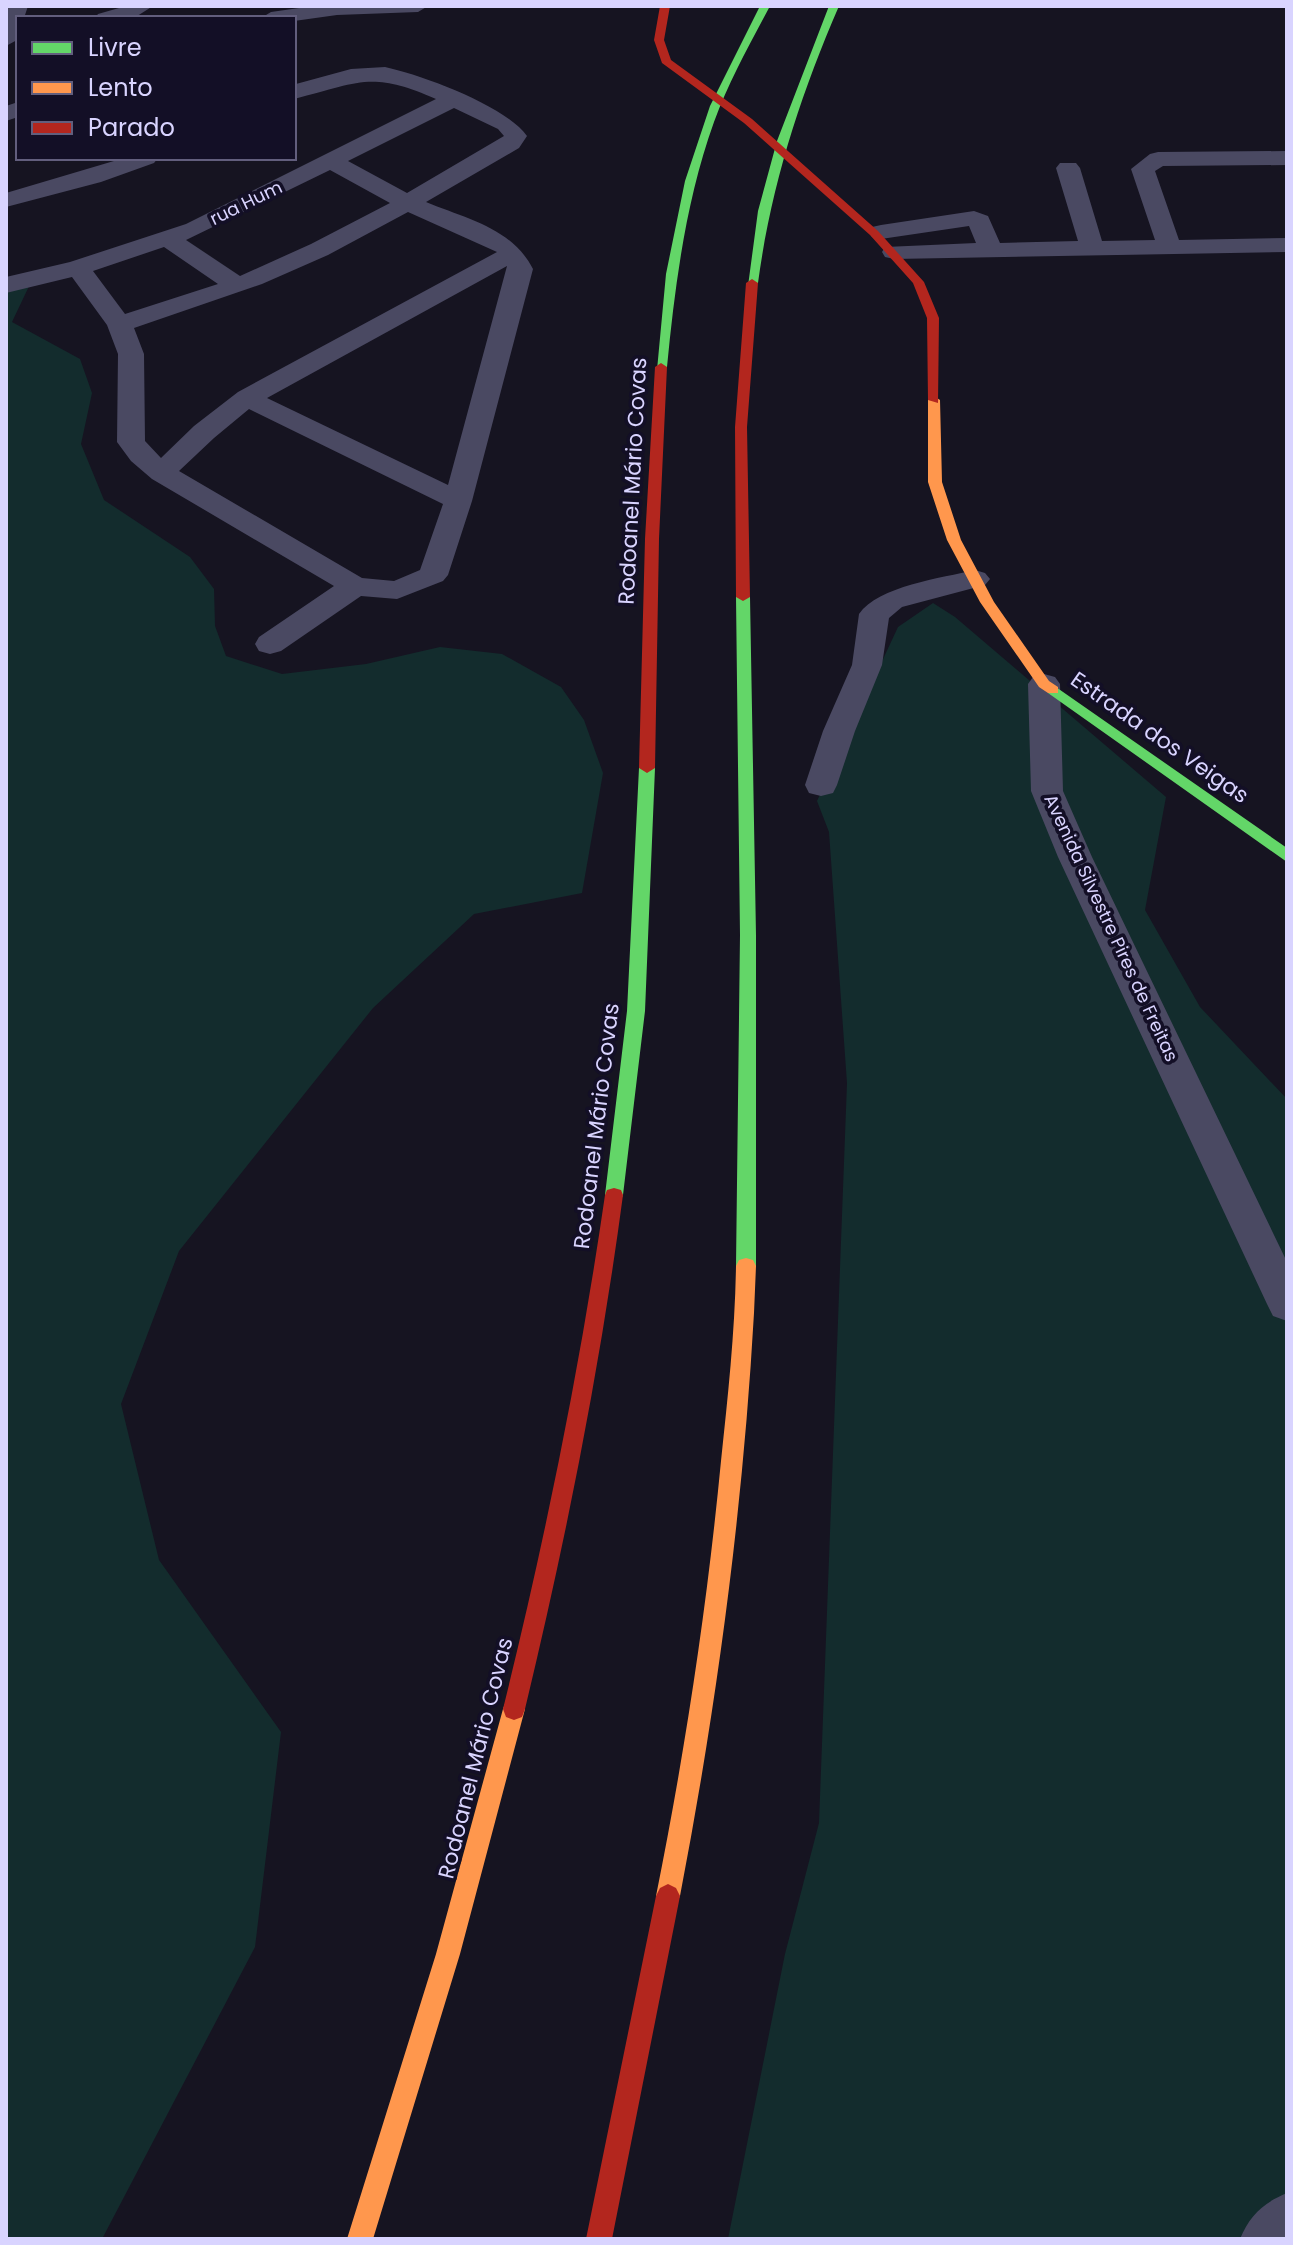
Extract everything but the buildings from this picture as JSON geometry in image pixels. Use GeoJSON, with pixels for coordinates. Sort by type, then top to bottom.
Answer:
{"type":"FeatureCollection","features":[{"type":"Feature","properties":{"kind":"main road"},"geometry":{"type":"LineString","coordinates":[[665,6],[659,40],[666,61],[748,121],[874,233],[920,283],[930,305],[935,382],[935,482],[954,540],[987,602],[1044,684]]}},
{"type":"Feature","properties":{"kind":"main road","name":"Rodoanel Mário Covas"},"geometry":{"type":"LineString","coordinates":[[360,2239],[481,1838],[537,1611],[577,1424],[613,1210],[630,1071],[640,934],[659,381],[671,273],[704,136],[732,68],[765,6]]}},
{"type":"Feature","properties":{"kind":"main road"},"geometry":{"type":"LineString","coordinates":[[599,2239],[687,1805],[723,1558],[746,1308],[748,935],[741,427],[749,313],[765,204],[779,142],[802,77],[834,6]]}},
{"type":"Feature","properties":{"kind":"main road","name":"Estrada dos Veigas"},"geometry":{"type":"LineString","coordinates":[[1044,684],[1287,856]]}},
{"type":"Feature","properties":{"kind":"street"},"geometry":{"type":"LineString","coordinates":[[6,40],[18,6]]}},
{"type":"Feature","properties":{"kind":"street"},"geometry":{"type":"LineString","coordinates":[[118,16],[143,6]]}},
{"type":"Feature","properties":{"kind":"street"},"geometry":{"type":"LineString","coordinates":[[286,16],[337,9],[418,6]]}},
{"type":"Feature","properties":{"kind":"street"},"geometry":{"type":"LineString","coordinates":[[120,324],[237,285],[310,253],[407,203],[511,143],[516,136],[506,124],[406,79],[386,74],[369,74],[296,92]]}},
{"type":"Feature","properties":{"kind":"street","name":"rua Hum"},"geometry":{"type":"LineString","coordinates":[[78,268],[168,239],[452,100]]}},
{"type":"Feature","properties":{"kind":"street"},"geometry":{"type":"LineString","coordinates":[[1169,246],[1143,169],[1148,163],[1158,159],[1287,158]]}},
{"type":"Feature","properties":{"kind":"street"},"geometry":{"type":"LineString","coordinates":[[6,200],[93,177],[140,160]]}},
{"type":"Feature","properties":{"kind":"street"},"geometry":{"type":"LineString","coordinates":[[6,285],[78,268],[120,324],[131,354],[131,442],[141,455],[162,473],[355,586],[397,590],[433,575],[458,501],[521,269],[513,253],[498,241],[407,203],[331,161]]}},
{"type":"Feature","properties":{"kind":"street"},"geometry":{"type":"LineString","coordinates":[[1068,168],[1092,248]]}},
{"type":"Feature","properties":{"kind":"street"},"geometry":{"type":"LineString","coordinates":[[874,233],[974,218],[979,221],[990,249]]}},
{"type":"Feature","properties":{"kind":"street"},"geometry":{"type":"LineString","coordinates":[[168,239],[237,285]]}},
{"type":"Feature","properties":{"kind":"street"},"geometry":{"type":"LineString","coordinates":[[894,252],[1287,245]]}},
{"type":"Feature","properties":{"kind":"street"},"geometry":{"type":"LineString","coordinates":[[162,473],[247,398],[513,253]]}},
{"type":"Feature","properties":{"kind":"street"},"geometry":{"type":"LineString","coordinates":[[247,398],[458,501]]}},
{"type":"Feature","properties":{"kind":"street"},"geometry":{"type":"LineString","coordinates":[[821,785],[839,731],[867,665],[874,614],[891,601],[975,579]]}},
{"type":"Feature","properties":{"kind":"street"},"geometry":{"type":"LineString","coordinates":[[270,644],[355,586]]}},
{"type":"Feature","properties":{"kind":"street","name":"Avenida Silvestre Pires de Freitas"},"geometry":{"type":"LineString","coordinates":[[1044,684],[1047,791],[1075,857],[1287,1304]]}},
{"type":"Feature","properties":{"kind":"street"},"geometry":{"type":"LineString","coordinates":[[1268,2239],[1287,2220]]}},
{"type":"Feature","properties":{"kind":"green space"},"geometry":{"type":"Polygon","coordinates":[[[31,282],[12,322],[80,359],[92,393],[81,444],[104,500],[190,557],[214,589],[215,626],[226,656],[282,674],[366,664],[440,647],[502,654],[561,687],[584,720],[603,773],[582,893],[474,914],[373,1008],[179,1251],[121,1404],[159,1560],[281,1732],[255,1947],[102,2239],[6,2239],[6,288],[31,282]]]}},
{"type":"Feature","properties":{"kind":"green space"},"geometry":{"type":"Polygon","coordinates":[[[933,603],[955,617],[1166,797],[1145,910],[1200,1007],[1287,1099],[1287,2239],[728,2239],[785,1954],[819,1823],[847,1083],[829,832],[817,801],[898,627],[933,603]]]}},
{"type":"Feature","properties":{"kind":"traffic: fast"},"geometry":{"type":"LineString","coordinates":[[661,367],[677,242],[690,181],[721,92],[765,6]]}},
{"type":"Feature","properties":{"kind":"traffic: fast"},"geometry":{"type":"LineString","coordinates":[[752,283],[764,211],[782,141],[834,6]]}},
{"type":"Feature","properties":{"kind":"traffic: fast"},"geometry":{"type":"LineString","coordinates":[[743,597],[748,935],[746,1266]]}},
{"type":"Feature","properties":{"kind":"traffic: fast"},"geometry":{"type":"LineString","coordinates":[[1053,690],[1287,856]]}},
{"type":"Feature","properties":{"kind":"traffic: fast"},"geometry":{"type":"LineString","coordinates":[[614,1195],[636,1011],[647,768]]}},
{"type":"Feature","properties":{"kind":"traffic: slow"},"geometry":{"type":"LineString","coordinates":[[934,400],[935,482],[954,540],[987,602],[1044,684],[1053,690]]}},
{"type":"Feature","properties":{"kind":"traffic: slow"},"geometry":{"type":"LineString","coordinates":[[668,1896],[689,1787],[714,1621],[741,1360],[746,1266]]}},
{"type":"Feature","properties":{"kind":"traffic: slow"},"geometry":{"type":"LineString","coordinates":[[360,2239],[448,1954],[514,1709]]}},
{"type":"Feature","properties":{"kind":"traffic: jam"},"geometry":{"type":"LineString","coordinates":[[665,6],[659,40],[666,61],[748,121],[874,233],[918,282],[933,318],[934,400]]}},
{"type":"Feature","properties":{"kind":"traffic: jam"},"geometry":{"type":"LineString","coordinates":[[743,597],[741,427],[752,283]]}},
{"type":"Feature","properties":{"kind":"traffic: jam"},"geometry":{"type":"LineString","coordinates":[[647,768],[652,539],[661,367]]}},
{"type":"Feature","properties":{"kind":"traffic: jam"},"geometry":{"type":"LineString","coordinates":[[514,1709],[572,1454],[614,1195]]}},
{"type":"Feature","properties":{"kind":"traffic: jam"},"geometry":{"type":"LineString","coordinates":[[599,2239],[668,1896]]}}]}
